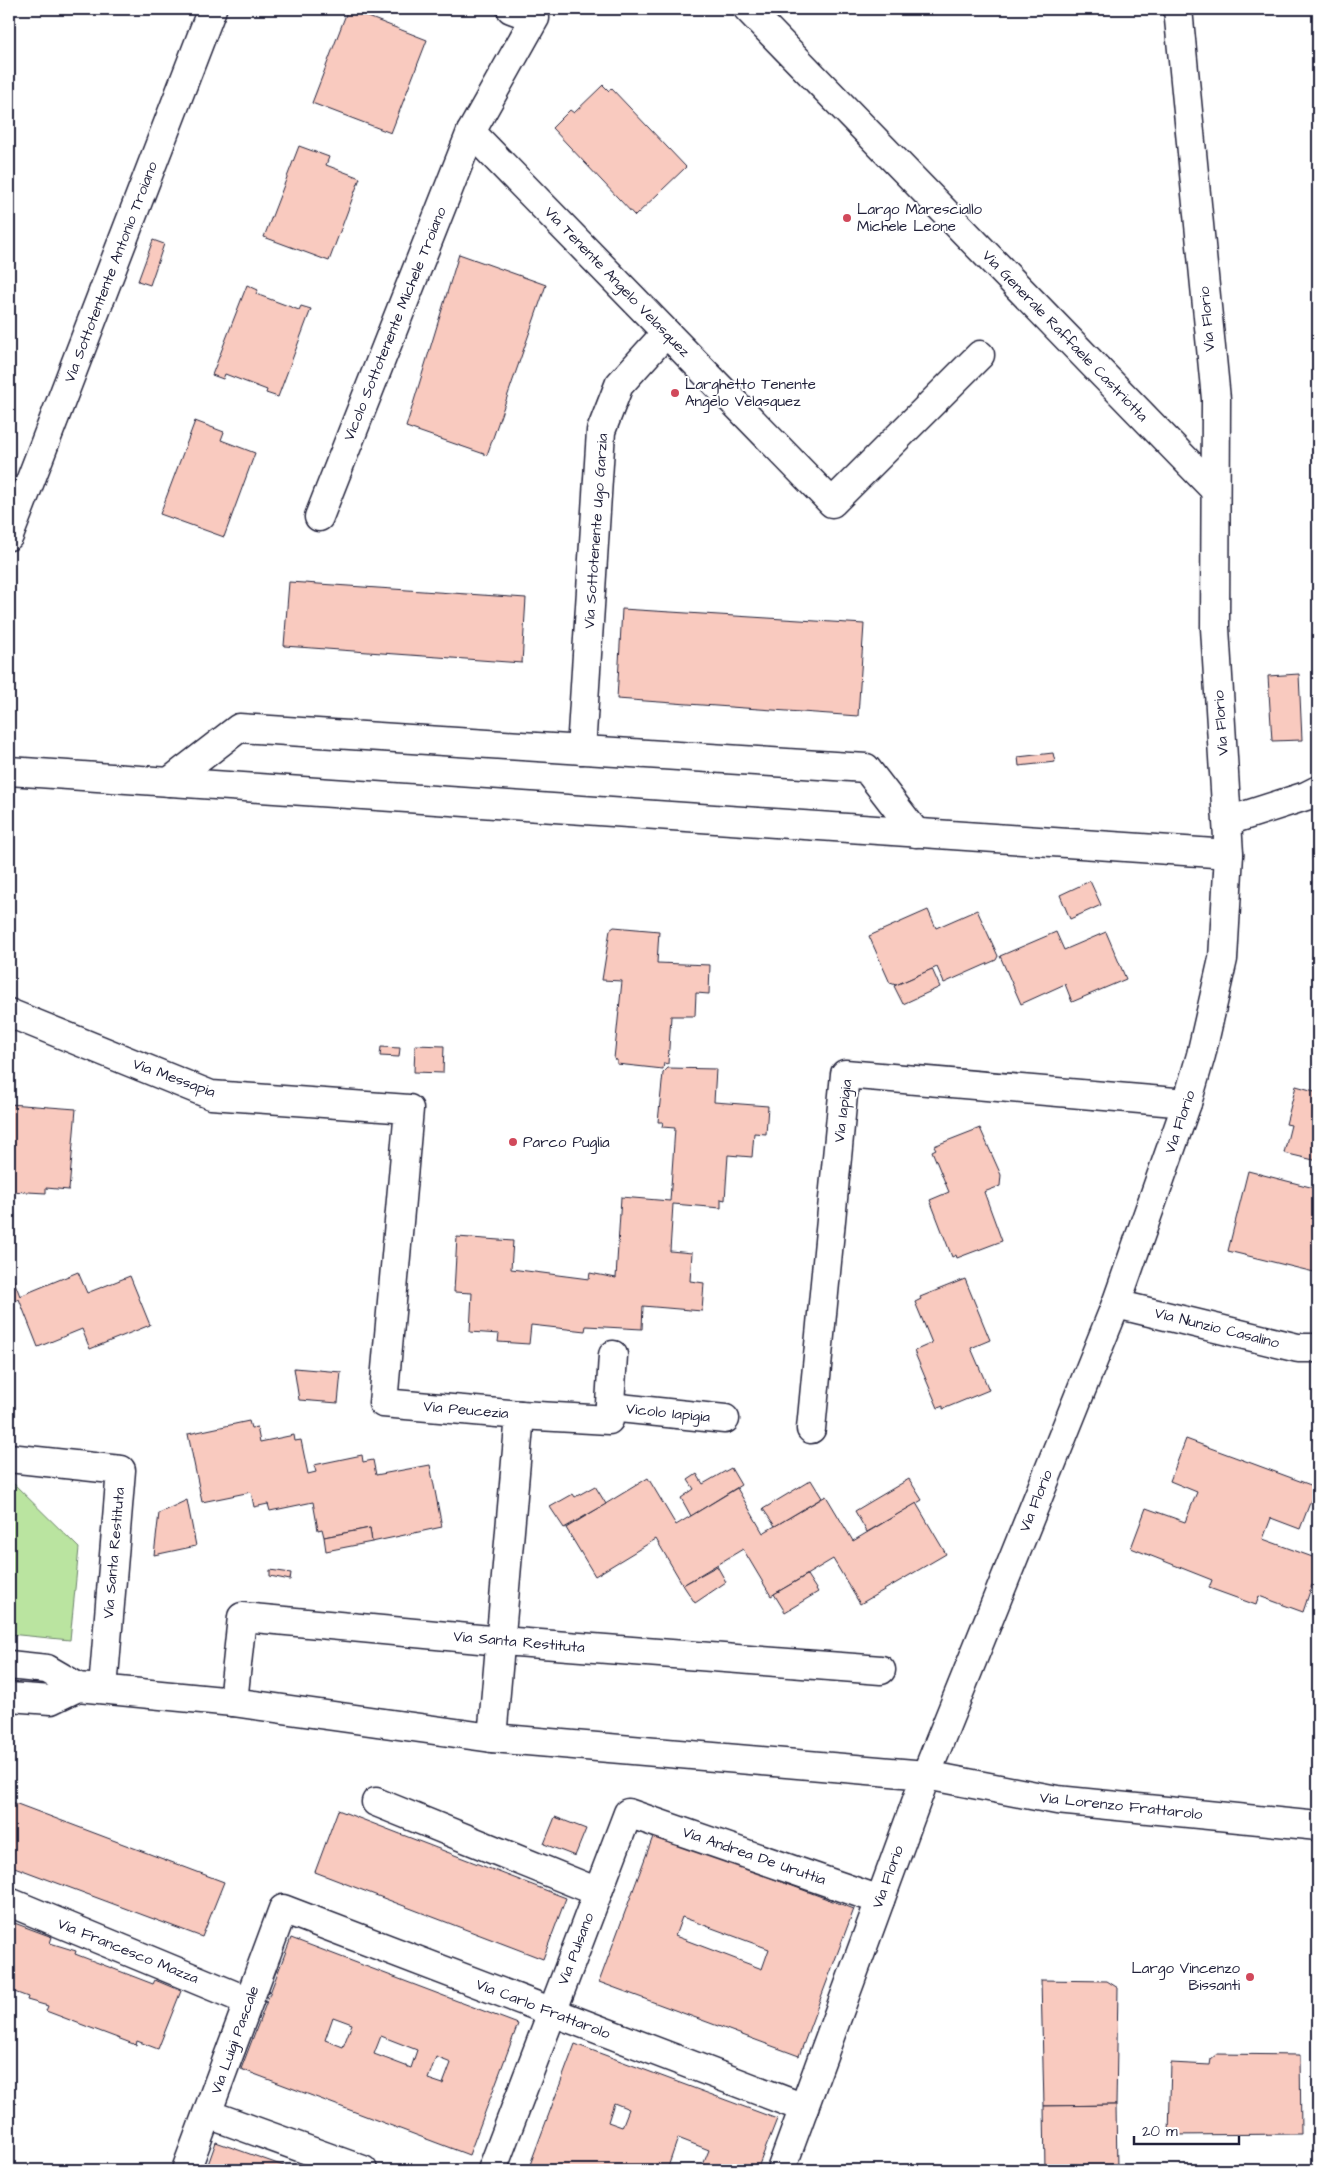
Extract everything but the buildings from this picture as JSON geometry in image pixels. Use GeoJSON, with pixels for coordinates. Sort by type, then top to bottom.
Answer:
{"type":"FeatureCollection","features":[{"type":"Feature","properties":{"kind":"street","name":"Via Sottotentente Antonio Troiano"},"geometry":{"type":"LineString","coordinates":[[9,536],[212,9]]}},
{"type":"Feature","properties":{"kind":"street"},"geometry":{"type":"LineString","coordinates":[[471,132],[535,18],[511,9]]}},
{"type":"Feature","properties":{"kind":"street","name":"Via Generale Raffaele Castriotta"},"geometry":{"type":"LineString","coordinates":[[748,9],[1215,490]]}},
{"type":"Feature","properties":{"kind":"street","name":"Via Florio"},"geometry":{"type":"LineString","coordinates":[[781,2170],[926,1775],[1116,1304],[1187,1103],[1201,1056],[1223,959],[1229,854],[1215,628],[1216,399],[1178,9]]}},
{"type":"Feature","properties":{"kind":"street","name":"Via Tenente Angelo Velasquez"},"geometry":{"type":"LineString","coordinates":[[471,132],[832,503],[980,355]]}},
{"type":"Feature","properties":{"kind":"street","name":"Vicolo Sottotenente Michele Troiano"},"geometry":{"type":"LineString","coordinates":[[319,517],[471,132]]}},
{"type":"Feature","properties":{"kind":"street","name":"Via Sottotenente Ugo Garzia"},"geometry":{"type":"LineString","coordinates":[[581,750],[601,431],[619,385],[666,333]]}},
{"type":"Feature","properties":{"kind":"street"},"geometry":{"type":"LineString","coordinates":[[169,782],[239,728],[866,768],[916,833]]}},
{"type":"Feature","properties":{"kind":"street"},"geometry":{"type":"LineString","coordinates":[[9,771],[1229,854]]}},
{"type":"Feature","properties":{"kind":"street"},"geometry":{"type":"LineString","coordinates":[[1228,821],[1306,796],[1318,790]]}},
{"type":"Feature","properties":{"kind":"street","name":"Via Messapia"},"geometry":{"type":"LineString","coordinates":[[9,1013],[211,1095],[408,1109]]}},
{"type":"Feature","properties":{"kind":"street","name":"Via Iapigia"},"geometry":{"type":"LineString","coordinates":[[811,1429],[845,1074],[1187,1103]]}},
{"type":"Feature","properties":{"kind":"street","name":"Via Peucezia"},"geometry":{"type":"LineString","coordinates":[[408,1109],[383,1403],[520,1415],[492,1738]]}},
{"type":"Feature","properties":{"kind":"street","name":"Via Nunzio Casalino"},"geometry":{"type":"LineString","coordinates":[[1116,1304],[1298,1348],[1318,1348]]}},
{"type":"Feature","properties":{"kind":"street","name":"Vicolo Iapigia"},"geometry":{"type":"LineString","coordinates":[[520,1415],[609,1420],[613,1356]]}},
{"type":"Feature","properties":{"kind":"street","name":"Vicolo Iapigia"},"geometry":{"type":"LineString","coordinates":[[610,1407],[725,1420]]}},
{"type":"Feature","properties":{"kind":"street","name":"Via Santa Restituta"},"geometry":{"type":"LineString","coordinates":[[9,1458],[122,1470],[91,1688]]}},
{"type":"Feature","properties":{"kind":"street","name":"Via Santa Restituta"},"geometry":{"type":"LineString","coordinates":[[233,1702],[242,1617],[500,1641],[881,1670]]}},
{"type":"Feature","properties":{"kind":"street"},"geometry":{"type":"LineString","coordinates":[[9,1665],[47,1669],[91,1688],[233,1702],[492,1738],[926,1775]]}},
{"type":"Feature","properties":{"kind":"street"},"geometry":{"type":"LineString","coordinates":[[9,1697],[51,1700],[91,1688]]}},
{"type":"Feature","properties":{"kind":"street","name":"Via Lorenzo Frattarolo"},"geometry":{"type":"LineString","coordinates":[[926,1775],[1057,1800],[1318,1826]]}},
{"type":"Feature","properties":{"kind":"street"},"geometry":{"type":"LineString","coordinates":[[376,1802],[598,1892]]}},
{"type":"Feature","properties":{"kind":"street","name":"Via Andrea De Uruttia"},"geometry":{"type":"LineString","coordinates":[[628,1813],[880,1900]]}},
{"type":"Feature","properties":{"kind":"street","name":"Via Pulsano"},"geometry":{"type":"LineString","coordinates":[[492,2170],[628,1813]]}},
{"type":"Feature","properties":{"kind":"street","name":"Via Francesco Mazza"},"geometry":{"type":"LineString","coordinates":[[9,1902],[248,2001]]}},
{"type":"Feature","properties":{"kind":"street","name":"Via Carlo Frattarolo"},"geometry":{"type":"LineString","coordinates":[[283,1909],[804,2108]]}},
{"type":"Feature","properties":{"kind":"street","name":"Via Luigi Pascale"},"geometry":{"type":"LineString","coordinates":[[186,2170],[283,1909]]}},
{"type":"Feature","properties":{"kind":"street"},"geometry":{"type":"LineString","coordinates":[[208,2114],[363,2170]]}},
{"type":"Feature","properties":{"kind":"green space"},"geometry":{"type":"Polygon","coordinates":[[[9,1479],[79,1548],[70,1640],[9,1634],[9,1479]]]}},
{"type":"Feature","properties":{"kind":"place","name":"Largo Maresciallo Michele Leone"},"geometry":{"type":"Point","coordinates":[847,218]}},
{"type":"Feature","properties":{"kind":"place","name":"Larghetto Tenente Angelo Velasquez"},"geometry":{"type":"Point","coordinates":[675,393]}},
{"type":"Feature","properties":{"kind":"place","name":"Parco Puglia"},"geometry":{"type":"Point","coordinates":[513,1142]}},
{"type":"Feature","properties":{"kind":"place","name":"Largo Vincenzo Bissanti"},"geometry":{"type":"Point","coordinates":[1250,1977]}}]}
